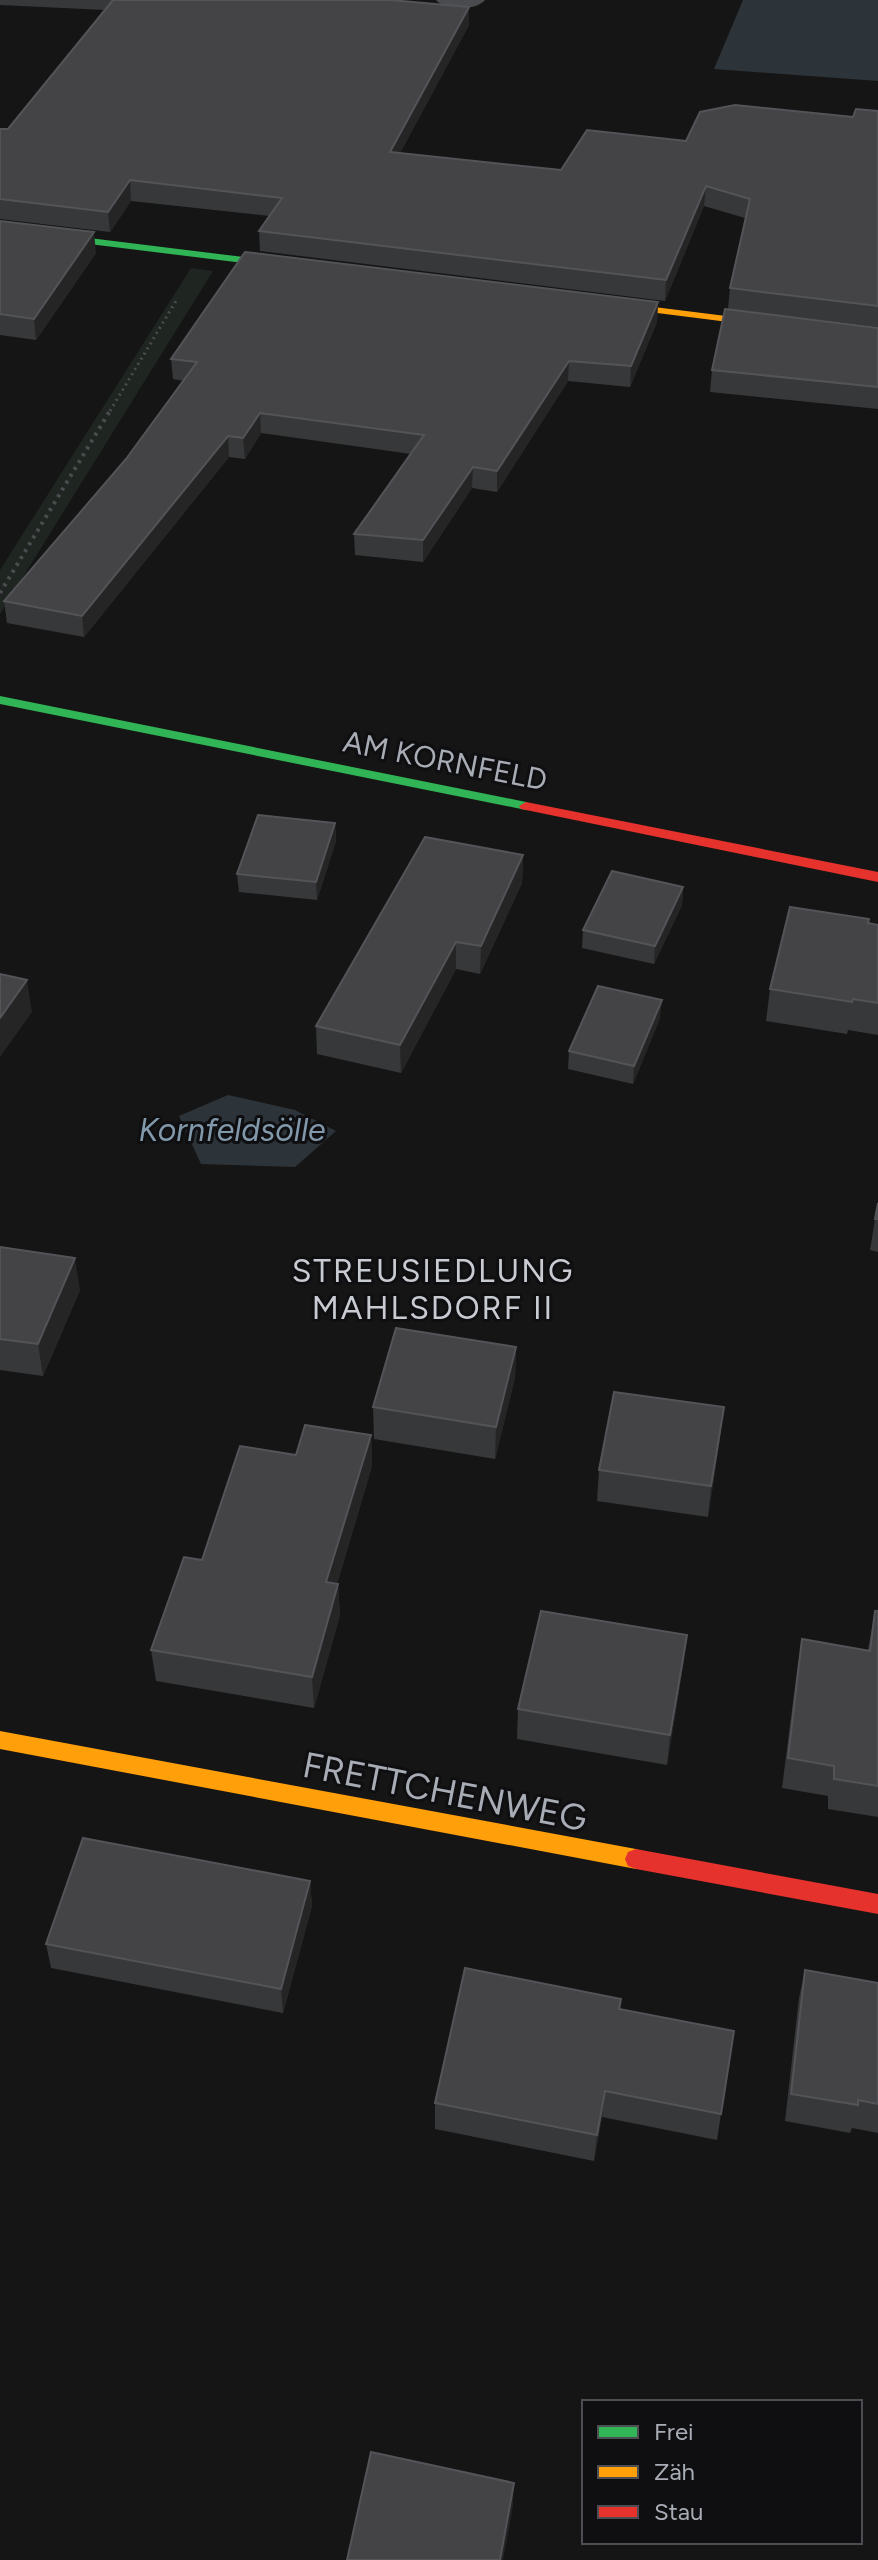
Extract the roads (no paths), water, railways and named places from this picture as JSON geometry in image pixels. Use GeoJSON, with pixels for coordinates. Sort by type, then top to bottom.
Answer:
{"type":"FeatureCollection","features":[{"type":"Feature","properties":{"kind":"street"},"geometry":{"type":"LineString","coordinates":[[447,0],[474,0]]}},
{"type":"Feature","properties":{"kind":"street"},"geometry":{"type":"LineString","coordinates":[[0,230],[323,270]]}},
{"type":"Feature","properties":{"kind":"street"},"geometry":{"type":"LineString","coordinates":[[582,301],[878,338]]}},
{"type":"Feature","properties":{"kind":"street","name":"AM KORNFELD"},"geometry":{"type":"LineString","coordinates":[[0,700],[878,877]]}},
{"type":"Feature","properties":{"kind":"street","name":"FRETTCHENWEG"},"geometry":{"type":"LineString","coordinates":[[0,1740],[878,1904]]}},
{"type":"Feature","properties":{"kind":"water"},"geometry":{"type":"Polygon","coordinates":[[[743,0],[878,0],[878,81],[714,69],[743,0]]]}},
{"type":"Feature","properties":{"kind":"water","name":"Kornfeldsölle"},"geometry":{"type":"Polygon","coordinates":[[[228,1095],[295,1110],[336,1131],[295,1167],[201,1164],[179,1116],[228,1095]]]}},
{"type":"Feature","properties":{"kind":"district","name":"STREUSIEDLUNG MAHLSDORF II"},"geometry":{"type":"Point","coordinates":[433,1290]}}]}
